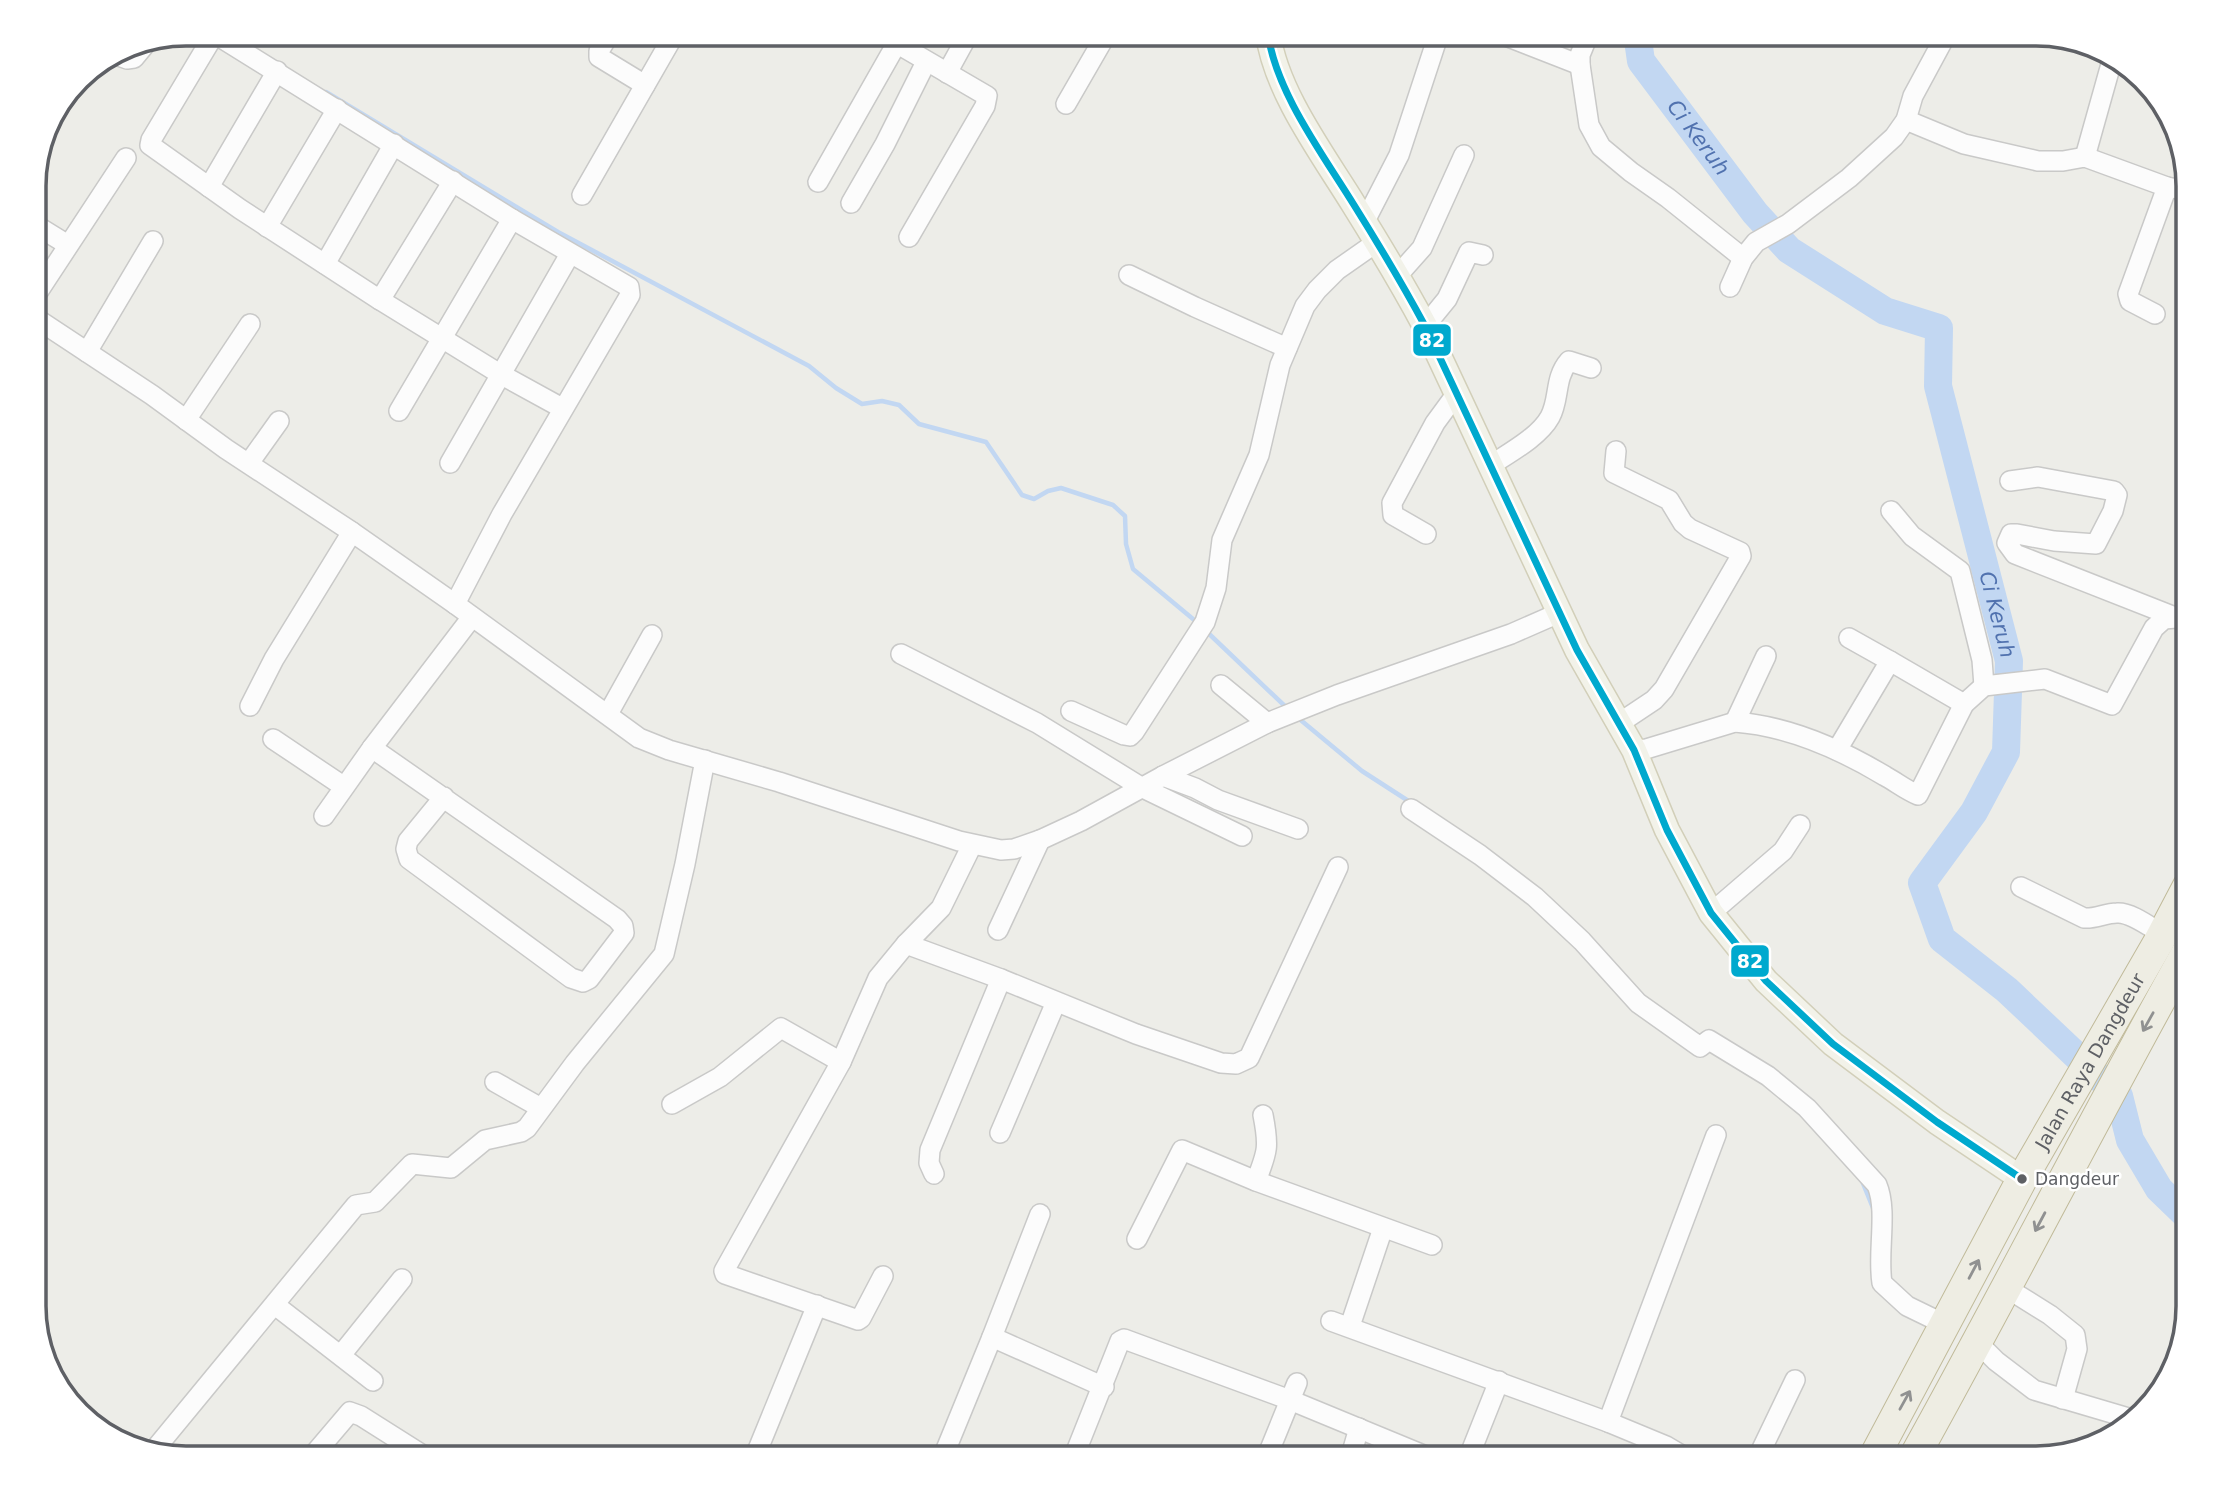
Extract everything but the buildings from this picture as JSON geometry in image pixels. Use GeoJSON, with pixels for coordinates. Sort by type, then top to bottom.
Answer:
{"type":"FeatureCollection","features":[{"type":"Feature","properties":{"kind":"highway","name":"Jalan Raya Dangdeur"},"geometry":{"type":"LineString","coordinates":[[1880,1446],[2022,1179],[2176,909]]}},
{"type":"Feature","properties":{"kind":"highway","name":"Jalan Raya Dangdeur"},"geometry":{"type":"LineString","coordinates":[[1920,1446],[2094,1118],[2176,971]]}},
{"type":"Feature","properties":{"kind":"main road"},"geometry":{"type":"LineString","coordinates":[[1270,46],[1289,97],[1398,275],[1425,326],[1559,613],[1634,750],[1667,830],[1711,913],[1766,981],[1833,1044],[1937,1122],[2022,1179]]}},
{"type":"Feature","properties":{"kind":"street"},"geometry":{"type":"LineString","coordinates":[[208,46],[150,139],[150,145],[267,227],[380,300],[500,374],[562,408]]}},
{"type":"Feature","properties":{"kind":"street"},"geometry":{"type":"LineString","coordinates":[[234,46],[512,219],[629,286],[630,295],[502,514],[456,604]]}},
{"type":"Feature","properties":{"kind":"street"},"geometry":{"type":"LineString","coordinates":[[602,46],[599,57],[645,85]]}},
{"type":"Feature","properties":{"kind":"street"},"geometry":{"type":"LineString","coordinates":[[583,195],[668,46]]}},
{"type":"Feature","properties":{"kind":"street"},"geometry":{"type":"LineString","coordinates":[[818,182],[895,46]]}},
{"type":"Feature","properties":{"kind":"street"},"geometry":{"type":"LineString","coordinates":[[902,46],[987,96],[987,102],[909,237]]}},
{"type":"Feature","properties":{"kind":"street"},"geometry":{"type":"LineString","coordinates":[[947,73],[962,46]]}},
{"type":"Feature","properties":{"kind":"street"},"geometry":{"type":"LineString","coordinates":[[1066,104],[1099,46]]}},
{"type":"Feature","properties":{"kind":"street"},"geometry":{"type":"LineString","coordinates":[[1071,711],[1130,736],[1201,626],[1216,588],[1222,540],[1259,455],[1274,386],[1287,348],[1306,306],[1317,290],[1371,231],[1434,46]]}},
{"type":"Feature","properties":{"kind":"street"},"geometry":{"type":"LineString","coordinates":[[1531,46],[1580,65]]}},
{"type":"Feature","properties":{"kind":"street"},"geometry":{"type":"LineString","coordinates":[[1584,46],[1580,65],[1589,125],[1601,147],[1742,258]]}},
{"type":"Feature","properties":{"kind":"street"},"geometry":{"type":"LineString","coordinates":[[1730,287],[1742,258],[1756,242],[1788,224],[1849,178],[1894,137],[1906,120],[1913,96],[1940,46]]}},
{"type":"Feature","properties":{"kind":"street"},"geometry":{"type":"LineString","coordinates":[[851,203],[885,144],[926,62]]}},
{"type":"Feature","properties":{"kind":"street"},"geometry":{"type":"LineString","coordinates":[[2085,157],[2110,67]]}},
{"type":"Feature","properties":{"kind":"street"},"geometry":{"type":"LineString","coordinates":[[209,187],[277,71]]}},
{"type":"Feature","properties":{"kind":"street"},"geometry":{"type":"LineString","coordinates":[[267,227],[337,109]]}},
{"type":"Feature","properties":{"kind":"street"},"geometry":{"type":"LineString","coordinates":[[1906,120],[1964,144],[2038,161],[2063,161],[2085,157],[2176,189]]}},
{"type":"Feature","properties":{"kind":"street"},"geometry":{"type":"LineString","coordinates":[[325,264],[394,144]]}},
{"type":"Feature","properties":{"kind":"street"},"geometry":{"type":"LineString","coordinates":[[1398,275],[1422,248],[1464,155]]}},
{"type":"Feature","properties":{"kind":"street"},"geometry":{"type":"LineString","coordinates":[[46,279],[126,158]]}},
{"type":"Feature","properties":{"kind":"street"},"geometry":{"type":"LineString","coordinates":[[380,300],[453,181]]}},
{"type":"Feature","properties":{"kind":"street"},"geometry":{"type":"LineString","coordinates":[[2155,314],[2130,301],[2128,294],[2167,187]]}},
{"type":"Feature","properties":{"kind":"street"},"geometry":{"type":"LineString","coordinates":[[399,411],[512,219]]}},
{"type":"Feature","properties":{"kind":"street"},"geometry":{"type":"LineString","coordinates":[[46,231],[68,245]]}},
{"type":"Feature","properties":{"kind":"street"},"geometry":{"type":"LineString","coordinates":[[88,352],[153,242]]}},
{"type":"Feature","properties":{"kind":"street"},"geometry":{"type":"LineString","coordinates":[[1425,326],[1447,299],[1469,252],[1483,255]]}},
{"type":"Feature","properties":{"kind":"street"},"geometry":{"type":"LineString","coordinates":[[450,463],[570,254]]}},
{"type":"Feature","properties":{"kind":"street"},"geometry":{"type":"LineString","coordinates":[[1129,275],[1287,348]]}},
{"type":"Feature","properties":{"kind":"street"},"geometry":{"type":"LineString","coordinates":[[186,420],[250,324]]}},
{"type":"Feature","properties":{"kind":"street"},"geometry":{"type":"LineString","coordinates":[[46,325],[456,604],[639,738],[669,750],[779,782],[972,845],[1001,850],[1014,849],[1040,840],[1282,717],[1500,638],[1559,613]]}},
{"type":"Feature","properties":{"kind":"street"},"geometry":{"type":"LineString","coordinates":[[1491,465],[1528,440],[1550,417],[1560,373],[1569,361],[1591,368]]}},
{"type":"Feature","properties":{"kind":"street"},"geometry":{"type":"LineString","coordinates":[[1426,534],[1393,514],[1392,503],[1435,423],[1458,393]]}},
{"type":"Feature","properties":{"kind":"street"},"geometry":{"type":"LineString","coordinates":[[249,463],[279,421]]}},
{"type":"Feature","properties":{"kind":"street"},"geometry":{"type":"LineString","coordinates":[[1616,451],[1614,473],[1669,499],[1683,523],[1690,529],[1740,552],[1741,556],[1664,689],[1654,700],[1618,724]]}},
{"type":"Feature","properties":{"kind":"street"},"geometry":{"type":"LineString","coordinates":[[2010,481],[2038,477],[2114,491],[2117,495],[2113,511],[2096,544],[2017,534],[2011,534],[2007,543],[2015,554],[2028,560],[2176,615]]}},
{"type":"Feature","properties":{"kind":"street"},"geometry":{"type":"LineString","coordinates":[[1891,511],[1912,536],[1959,569],[1990,685]]}},
{"type":"Feature","properties":{"kind":"street"},"geometry":{"type":"LineString","coordinates":[[250,706],[274,659],[352,532]]}},
{"type":"Feature","properties":{"kind":"street"},"geometry":{"type":"LineString","coordinates":[[324,816],[343,786],[472,617]]}},
{"type":"Feature","properties":{"kind":"street"},"geometry":{"type":"LineString","coordinates":[[1634,750],[1646,749],[1735,722],[1772,727],[1837,750],[1917,796],[1964,704],[1990,685],[2045,679],[2114,705],[2143,644],[2154,628],[2164,619],[2176,618]]}},
{"type":"Feature","properties":{"kind":"street"},"geometry":{"type":"LineString","coordinates":[[608,714],[652,635]]}},
{"type":"Feature","properties":{"kind":"street"},"geometry":{"type":"LineString","coordinates":[[1849,638],[1964,704]]}},
{"type":"Feature","properties":{"kind":"street"},"geometry":{"type":"LineString","coordinates":[[901,654],[1037,723],[1141,788],[1242,836]]}},
{"type":"Feature","properties":{"kind":"street"},"geometry":{"type":"LineString","coordinates":[[1735,722],[1766,656]]}},
{"type":"Feature","properties":{"kind":"street"},"geometry":{"type":"LineString","coordinates":[[1837,750],[1889,661]]}},
{"type":"Feature","properties":{"kind":"street"},"geometry":{"type":"LineString","coordinates":[[1221,684],[1282,717]]}},
{"type":"Feature","properties":{"kind":"street"},"geometry":{"type":"LineString","coordinates":[[273,739],[343,786]]}},
{"type":"Feature","properties":{"kind":"street"},"geometry":{"type":"LineString","coordinates":[[372,748],[444,797],[617,919],[623,926],[624,933],[589,979],[583,982],[571,978],[409,859],[406,849],[408,841],[444,797]]}},
{"type":"Feature","properties":{"kind":"street"},"geometry":{"type":"LineString","coordinates":[[159,1444],[356,1205],[375,1202],[412,1164],[452,1168],[485,1140],[524,1131],[664,954],[705,760]]}},
{"type":"Feature","properties":{"kind":"street"},"geometry":{"type":"LineString","coordinates":[[1163,776],[1218,800],[1298,829]]}},
{"type":"Feature","properties":{"kind":"street"},"geometry":{"type":"LineString","coordinates":[[1412,809],[1480,855],[1535,897],[1582,941],[1638,1003],[1768,1076],[1807,1108],[1877,1185],[1882,1197],[1882,1283],[1941,1331]]}},
{"type":"Feature","properties":{"kind":"street"},"geometry":{"type":"LineString","coordinates":[[1711,913],[1783,851],[1800,825]]}},
{"type":"Feature","properties":{"kind":"street"},"geometry":{"type":"LineString","coordinates":[[998,930],[1040,840]]}},
{"type":"Feature","properties":{"kind":"street"},"geometry":{"type":"LineString","coordinates":[[883,1276],[862,1318],[858,1320],[725,1275],[724,1271],[841,1062],[878,978],[941,908],[972,845]]}},
{"type":"Feature","properties":{"kind":"street"},"geometry":{"type":"LineString","coordinates":[[906,944],[1221,1063],[1236,1064],[1249,1058],[1338,867]]}},
{"type":"Feature","properties":{"kind":"street"},"geometry":{"type":"LineString","coordinates":[[2021,887],[2084,918],[2094,919],[2108,914],[2124,913],[2162,934]]}},
{"type":"Feature","properties":{"kind":"street"},"geometry":{"type":"LineString","coordinates":[[934,1174],[929,1163],[930,1150],[1001,979]]}},
{"type":"Feature","properties":{"kind":"street"},"geometry":{"type":"LineString","coordinates":[[1000,1133],[1056,1002]]}},
{"type":"Feature","properties":{"kind":"street"},"geometry":{"type":"LineString","coordinates":[[672,1104],[720,1077],[781,1028],[841,1062]]}},
{"type":"Feature","properties":{"kind":"street"},"geometry":{"type":"LineString","coordinates":[[495,1082],[541,1108]]}},
{"type":"Feature","properties":{"kind":"street"},"geometry":{"type":"LineString","coordinates":[[1256,1181],[1268,1152],[1263,1115]]}},
{"type":"Feature","properties":{"kind":"street"},"geometry":{"type":"LineString","coordinates":[[1608,1422],[1716,1135]]}},
{"type":"Feature","properties":{"kind":"street"},"geometry":{"type":"LineString","coordinates":[[1137,1239],[1180,1151],[1432,1245]]}},
{"type":"Feature","properties":{"kind":"street"},"geometry":{"type":"LineString","coordinates":[[947,1446],[1040,1214]]}},
{"type":"Feature","properties":{"kind":"street"},"geometry":{"type":"LineString","coordinates":[[1383,1228],[1341,1324],[1499,1381],[1666,1446]]}},
{"type":"Feature","properties":{"kind":"street"},"geometry":{"type":"LineString","coordinates":[[341,1354],[402,1279]]}},
{"type":"Feature","properties":{"kind":"street"},"geometry":{"type":"LineString","coordinates":[[2005,1287],[2050,1315],[2075,1335],[2077,1349],[2063,1399]]}},
{"type":"Feature","properties":{"kind":"street"},"geometry":{"type":"LineString","coordinates":[[275,1305],[373,1381]]}},
{"type":"Feature","properties":{"kind":"street"},"geometry":{"type":"LineString","coordinates":[[759,1446],[817,1305]]}},
{"type":"Feature","properties":{"kind":"street"},"geometry":{"type":"LineString","coordinates":[[992,1337],[1104,1387]]}},
{"type":"Feature","properties":{"kind":"street"},"geometry":{"type":"LineString","coordinates":[[1079,1446],[1120,1342],[1124,1339],[1294,1392],[1359,1428],[1402,1446]]}},
{"type":"Feature","properties":{"kind":"street"},"geometry":{"type":"LineString","coordinates":[[1974,1348],[2034,1390],[2123,1416]]}},
{"type":"Feature","properties":{"kind":"street"},"geometry":{"type":"LineString","coordinates":[[1764,1446],[1795,1380]]}},
{"type":"Feature","properties":{"kind":"street"},"geometry":{"type":"LineString","coordinates":[[1473,1446],[1499,1381]]}},
{"type":"Feature","properties":{"kind":"street"},"geometry":{"type":"LineString","coordinates":[[1271,1446],[1294,1392]]}},
{"type":"Feature","properties":{"kind":"street"},"geometry":{"type":"LineString","coordinates":[[321,1446],[351,1412],[408,1446]]}},
{"type":"Feature","properties":{"kind":"street"},"geometry":{"type":"LineString","coordinates":[[1354,1446],[1359,1428]]}},
{"type":"Feature","properties":{"kind":"waterway","name":"Ci Keruh"},"geometry":{"type":"LineString","coordinates":[[1639,46],[1641,61],[1755,213],[1789,250],[1885,311],[1939,328],[1938,386],[2009,661],[2006,752],[1974,812],[1922,883],[1942,939],[2007,990],[2119,1096],[2130,1140],[2159,1189],[2176,1205]]}},
{"type":"Feature","properties":{"kind":"waterway"},"geometry":{"type":"LineString","coordinates":[[326,92],[558,232],[809,366],[836,388],[862,404],[882,401],[899,405],[919,424],[986,442],[1022,495],[1034,499],[1048,491],[1061,488],[1113,505],[1125,516],[1126,544],[1133,569],[1199,624]]}},
{"type":"Feature","properties":{"kind":"waterway"},"geometry":{"type":"LineString","coordinates":[[1205,630],[1288,709]]}},
{"type":"Feature","properties":{"kind":"waterway"},"geometry":{"type":"LineString","coordinates":[[1297,717],[1362,771],[1410,802]]}},
{"type":"Feature","properties":{"kind":"waterway"},"geometry":{"type":"LineString","coordinates":[[1862,1181],[1873,1208]]}},
{"type":"Feature","properties":{"kind":"transit line","name":"82"},"geometry":{"type":"LineString","coordinates":[[1270,46],[1280,77],[1302,122],[1382,250],[1425,326],[1577,650],[1634,750],[1667,830],[1711,913],[1766,981],[1833,1044],[1937,1122],[2022,1179]]}},
{"type":"Feature","properties":{"kind":"place","name":"Dangdeur"},"geometry":{"type":"Point","coordinates":[2022,1179]}}]}
